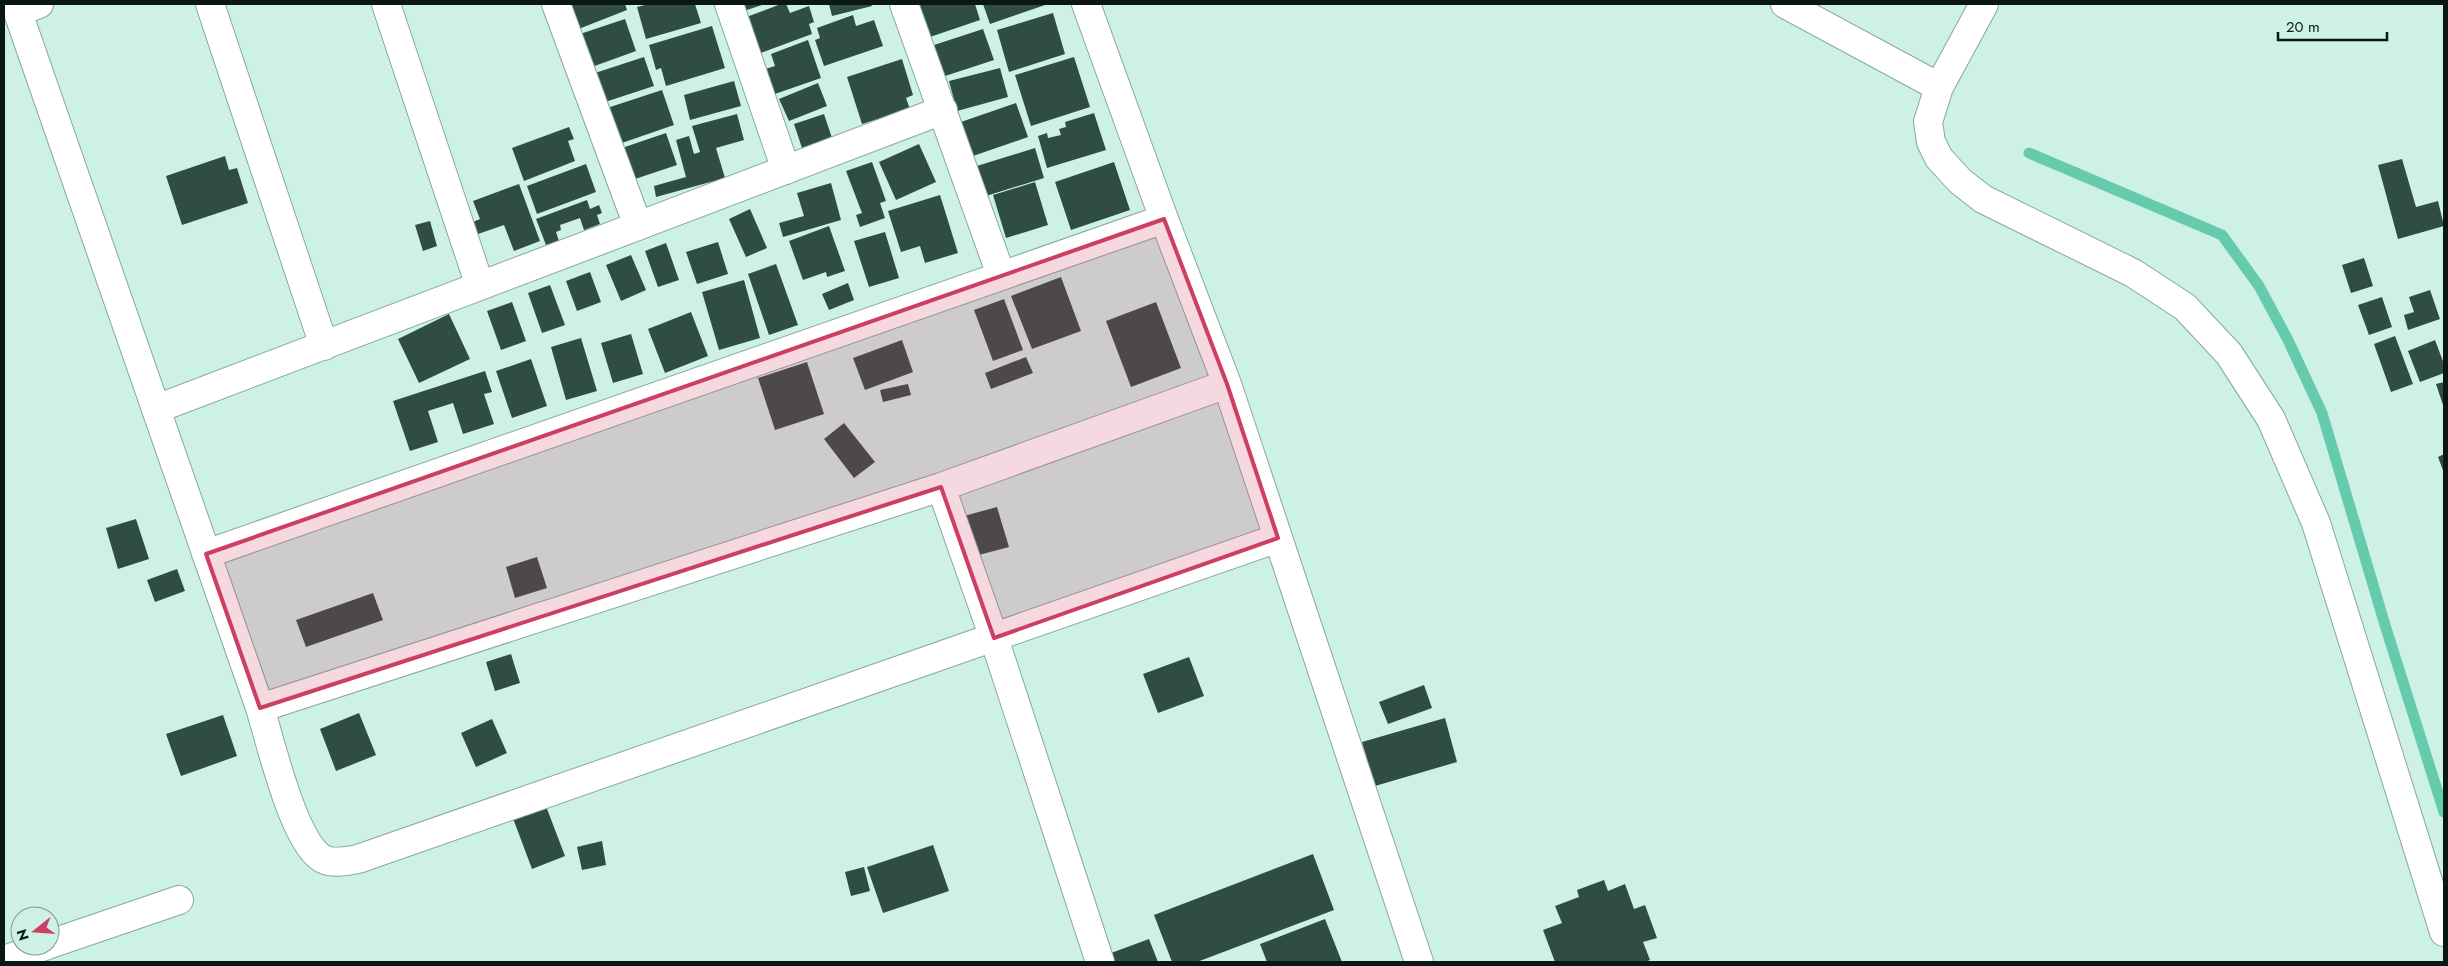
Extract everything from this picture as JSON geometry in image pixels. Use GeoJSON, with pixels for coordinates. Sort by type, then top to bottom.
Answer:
{"type":"FeatureCollection","features":[{"type":"Feature","properties":{"kind":"street"},"geometry":{"type":"LineString","coordinates":[[210,4],[324,346]]}},
{"type":"Feature","properties":{"kind":"street"},"geometry":{"type":"LineString","coordinates":[[386,4],[480,286]]}},
{"type":"Feature","properties":{"kind":"street"},"geometry":{"type":"LineString","coordinates":[[556,4],[638,226]]}},
{"type":"Feature","properties":{"kind":"street"},"geometry":{"type":"LineString","coordinates":[[730,4],[786,170]]}},
{"type":"Feature","properties":{"kind":"street"},"geometry":{"type":"LineString","coordinates":[[904,4],[1001,275]]}},
{"type":"Feature","properties":{"kind":"street"},"geometry":{"type":"LineString","coordinates":[[1086,4],[1164,219],[1227,384],[1419,962]]}},
{"type":"Feature","properties":{"kind":"street"},"geometry":{"type":"LineString","coordinates":[[1785,4],[1939,87]]}},
{"type":"Feature","properties":{"kind":"street"},"geometry":{"type":"LineString","coordinates":[[1984,4],[1939,87],[1928,122],[1931,142],[1938,158],[1960,181],[1983,199],[2134,273],[2185,308],[2229,354],[2271,419],[2316,523],[2444,932]]}},
{"type":"Feature","properties":{"kind":"street"},"geometry":{"type":"LineString","coordinates":[[24,6],[156,410],[260,708],[296,820],[308,843],[321,858],[338,862],[358,860],[1278,538]]}},
{"type":"Feature","properties":{"kind":"street"},"geometry":{"type":"LineString","coordinates":[[156,410],[943,110]]}},
{"type":"Feature","properties":{"kind":"street"},"geometry":{"type":"LineString","coordinates":[[206,554],[1164,219]]}},
{"type":"Feature","properties":{"kind":"street"},"geometry":{"type":"LineString","coordinates":[[260,708],[941,487],[1227,384]]}},
{"type":"Feature","properties":{"kind":"street"},"geometry":{"type":"LineString","coordinates":[[941,487],[994,638],[1100,962]]}},
{"type":"Feature","properties":{"kind":"street"},"geometry":{"type":"LineString","coordinates":[[60,941],[179,900]]}},
{"type":"Feature","properties":{"kind":"highlighted area"},"geometry":{"type":"Polygon","coordinates":[[[1164,219],[1227,384],[1278,538],[994,638],[941,487],[260,708],[206,554],[1164,219]]]}},
{"type":"Feature","properties":{"kind":"building"},"geometry":{"type":"Polygon","coordinates":[[[566,4],[625,4],[627,10],[576,30],[566,4]]]}},
{"type":"Feature","properties":{"kind":"building"},"geometry":{"type":"Polygon","coordinates":[[[649,4],[695,4],[701,23],[646,39],[637,7],[649,4]]]}},
{"type":"Feature","properties":{"kind":"building"},"geometry":{"type":"Polygon","coordinates":[[[738,4],[765,4],[741,12],[738,4]]]}},
{"type":"Feature","properties":{"kind":"building"},"geometry":{"type":"Polygon","coordinates":[[[781,4],[786,4],[790,13],[809,6],[814,22],[809,24],[812,34],[755,55],[741,19],[781,4]]]}},
{"type":"Feature","properties":{"kind":"building"},"geometry":{"type":"Polygon","coordinates":[[[829,4],[871,4],[872,6],[832,16],[829,4]]]}},
{"type":"Feature","properties":{"kind":"building"},"geometry":{"type":"Polygon","coordinates":[[[915,4],[975,4],[980,20],[927,38],[915,4]]]}},
{"type":"Feature","properties":{"kind":"building"},"geometry":{"type":"Polygon","coordinates":[[[983,4],[1048,4],[990,24],[983,4]]]}},
{"type":"Feature","properties":{"kind":"building"},"geometry":{"type":"Polygon","coordinates":[[[1053,13],[1065,54],[1009,72],[997,30],[1053,13]]]}},
{"type":"Feature","properties":{"kind":"building"},"geometry":{"type":"Polygon","coordinates":[[[853,15],[856,26],[874,20],[883,46],[824,66],[815,40],[820,38],[817,28],[853,15]]]}},
{"type":"Feature","properties":{"kind":"building"},"geometry":{"type":"Polygon","coordinates":[[[625,19],[636,51],[589,68],[577,35],[625,19]]]}},
{"type":"Feature","properties":{"kind":"building"},"geometry":{"type":"Polygon","coordinates":[[[712,26],[725,68],[666,86],[661,68],[656,70],[649,45],[712,26]]]}},
{"type":"Feature","properties":{"kind":"building"},"geometry":{"type":"Polygon","coordinates":[[[983,29],[994,60],[942,77],[931,46],[983,29]]]}},
{"type":"Feature","properties":{"kind":"building"},"geometry":{"type":"Polygon","coordinates":[[[808,40],[821,78],[772,95],[762,70],[775,66],[771,54],[808,40]]]}},
{"type":"Feature","properties":{"kind":"building"},"geometry":{"type":"Polygon","coordinates":[[[644,57],[654,86],[602,103],[592,74],[644,57]]]}},
{"type":"Feature","properties":{"kind":"building"},"geometry":{"type":"Polygon","coordinates":[[[1074,57],[1090,107],[1031,126],[1015,75],[1074,57]]]}},
{"type":"Feature","properties":{"kind":"building"},"geometry":{"type":"Polygon","coordinates":[[[902,59],[913,95],[906,98],[910,109],[862,124],[847,77],[902,59]]]}},
{"type":"Feature","properties":{"kind":"building"},"geometry":{"type":"Polygon","coordinates":[[[1000,68],[1008,97],[957,111],[949,81],[1000,68]]]}},
{"type":"Feature","properties":{"kind":"building"},"geometry":{"type":"Polygon","coordinates":[[[734,81],[741,106],[690,120],[684,95],[734,81]]]}},
{"type":"Feature","properties":{"kind":"building"},"geometry":{"type":"Polygon","coordinates":[[[818,83],[827,106],[789,121],[779,99],[818,83]]]}},
{"type":"Feature","properties":{"kind":"building"},"geometry":{"type":"Polygon","coordinates":[[[662,90],[674,125],[616,145],[604,109],[662,90]]]}},
{"type":"Feature","properties":{"kind":"building"},"geometry":{"type":"Polygon","coordinates":[[[1016,103],[1028,137],[970,157],[958,123],[1016,103]]]}},
{"type":"Feature","properties":{"kind":"building"},"geometry":{"type":"Polygon","coordinates":[[[1094,113],[1106,150],[1047,168],[1038,136],[1047,133],[1048,138],[1061,135],[1059,129],[1066,127],[1065,122],[1094,113]]]}},
{"type":"Feature","properties":{"kind":"building"},"geometry":{"type":"Polygon","coordinates":[[[737,114],[744,140],[716,148],[725,178],[656,197],[654,186],[686,177],[676,140],[689,136],[694,154],[700,152],[692,126],[737,114]]]}},
{"type":"Feature","properties":{"kind":"building"},"geometry":{"type":"Polygon","coordinates":[[[824,114],[832,138],[802,148],[794,124],[824,114]]]}},
{"type":"Feature","properties":{"kind":"building"},"geometry":{"type":"Polygon","coordinates":[[[569,127],[574,139],[568,141],[575,161],[524,181],[512,148],[569,127]]]}},
{"type":"Feature","properties":{"kind":"building"},"geometry":{"type":"Polygon","coordinates":[[[666,133],[677,165],[632,180],[622,148],[666,133]]]}},
{"type":"Feature","properties":{"kind":"building"},"geometry":{"type":"Polygon","coordinates":[[[919,144],[936,182],[896,200],[879,162],[919,144]]]}},
{"type":"Feature","properties":{"kind":"building"},"geometry":{"type":"Polygon","coordinates":[[[1035,148],[1044,178],[986,196],[977,166],[1035,148]]]}},
{"type":"Feature","properties":{"kind":"building"},"geometry":{"type":"Polygon","coordinates":[[[225,156],[229,170],[237,168],[248,203],[182,225],[166,176],[225,156]]]}},
{"type":"Feature","properties":{"kind":"building"},"geometry":{"type":"Polygon","coordinates":[[[2402,159],[2416,207],[2438,201],[2444,226],[2398,239],[2378,165],[2402,159]]]}},
{"type":"Feature","properties":{"kind":"building"},"geometry":{"type":"Polygon","coordinates":[[[872,162],[886,201],[880,203],[885,218],[860,227],[856,215],[862,213],[846,171],[872,162]]]}},
{"type":"Feature","properties":{"kind":"building"},"geometry":{"type":"Polygon","coordinates":[[[1114,162],[1130,210],[1071,230],[1055,182],[1114,162]]]}},
{"type":"Feature","properties":{"kind":"building"},"geometry":{"type":"Polygon","coordinates":[[[586,164],[596,192],[537,214],[527,186],[586,164]]]}},
{"type":"Feature","properties":{"kind":"building"},"geometry":{"type":"Polygon","coordinates":[[[1035,182],[1048,225],[1006,238],[993,195],[1035,182]]]}},
{"type":"Feature","properties":{"kind":"building"},"geometry":{"type":"Polygon","coordinates":[[[831,183],[841,220],[783,237],[779,223],[804,216],[797,193],[831,183]]]}},
{"type":"Feature","properties":{"kind":"building"},"geometry":{"type":"Polygon","coordinates":[[[519,184],[540,241],[514,251],[504,225],[478,234],[473,222],[480,219],[473,201],[519,184]]]}},
{"type":"Feature","properties":{"kind":"building"},"geometry":{"type":"Polygon","coordinates":[[[940,195],[958,253],[925,263],[920,246],[901,252],[888,211],[940,195]]]}},
{"type":"Feature","properties":{"kind":"building"},"geometry":{"type":"Polygon","coordinates":[[[587,200],[590,209],[599,205],[602,213],[597,215],[600,224],[584,230],[580,218],[560,225],[561,230],[556,232],[559,241],[546,245],[536,219],[587,200]]]}},
{"type":"Feature","properties":{"kind":"building"},"geometry":{"type":"Polygon","coordinates":[[[750,209],[767,248],[746,257],[729,219],[750,209]]]}},
{"type":"Feature","properties":{"kind":"building"},"geometry":{"type":"Polygon","coordinates":[[[430,221],[437,246],[423,251],[415,225],[430,221]]]}},
{"type":"Feature","properties":{"kind":"building"},"geometry":{"type":"Polygon","coordinates":[[[829,226],[845,271],[827,277],[826,272],[803,280],[789,241],[829,226]]]}},
{"type":"Feature","properties":{"kind":"building"},"geometry":{"type":"Polygon","coordinates":[[[885,232],[899,278],[869,287],[854,241],[885,232]]]}},
{"type":"Feature","properties":{"kind":"building"},"geometry":{"type":"Polygon","coordinates":[[[718,242],[728,274],[697,284],[686,252],[718,242]]]}},
{"type":"Feature","properties":{"kind":"building"},"geometry":{"type":"Polygon","coordinates":[[[666,243],[679,280],[658,287],[645,251],[666,243]]]}},
{"type":"Feature","properties":{"kind":"building"},"geometry":{"type":"Polygon","coordinates":[[[631,255],[646,290],[621,301],[606,265],[631,255]]]}},
{"type":"Feature","properties":{"kind":"building"},"geometry":{"type":"Polygon","coordinates":[[[2364,258],[2373,286],[2351,293],[2342,265],[2364,258]]]}},
{"type":"Feature","properties":{"kind":"building"},"geometry":{"type":"Polygon","coordinates":[[[776,264],[798,325],[769,335],[748,274],[776,264]]]}},
{"type":"Feature","properties":{"kind":"building"},"geometry":{"type":"Polygon","coordinates":[[[590,272],[601,302],[577,311],[566,281],[590,272]]]}},
{"type":"Feature","properties":{"kind":"building"},"geometry":{"type":"Polygon","coordinates":[[[1061,277],[1081,331],[1032,349],[1011,296],[1061,277]]]}},
{"type":"Feature","properties":{"kind":"building"},"geometry":{"type":"Polygon","coordinates":[[[744,280],[760,338],[719,350],[702,292],[744,280]]]}},
{"type":"Feature","properties":{"kind":"building"},"geometry":{"type":"Polygon","coordinates":[[[848,283],[854,300],[829,310],[822,294],[848,283]]]}},
{"type":"Feature","properties":{"kind":"building"},"geometry":{"type":"Polygon","coordinates":[[[550,285],[565,325],[542,333],[528,293],[550,285]]]}},
{"type":"Feature","properties":{"kind":"building"},"geometry":{"type":"Polygon","coordinates":[[[2430,290],[2440,319],[2408,330],[2404,315],[2414,312],[2409,297],[2430,290]]]}},
{"type":"Feature","properties":{"kind":"building"},"geometry":{"type":"Polygon","coordinates":[[[2382,297],[2392,327],[2369,335],[2358,305],[2382,297]]]}},
{"type":"Feature","properties":{"kind":"building"},"geometry":{"type":"Polygon","coordinates":[[[1004,299],[1023,350],[993,361],[974,310],[1004,299]]]}},
{"type":"Feature","properties":{"kind":"building"},"geometry":{"type":"Polygon","coordinates":[[[512,302],[526,341],[501,350],[487,311],[512,302]]]}},
{"type":"Feature","properties":{"kind":"building"},"geometry":{"type":"Polygon","coordinates":[[[1156,302],[1181,368],[1131,387],[1106,321],[1156,302]]]}},
{"type":"Feature","properties":{"kind":"building"},"geometry":{"type":"Polygon","coordinates":[[[691,312],[708,356],[665,373],[648,329],[691,312]]]}},
{"type":"Feature","properties":{"kind":"building"},"geometry":{"type":"Polygon","coordinates":[[[449,314],[470,359],[419,383],[398,339],[449,314]]]}},
{"type":"Feature","properties":{"kind":"building"},"geometry":{"type":"Polygon","coordinates":[[[631,334],[643,374],[613,383],[601,343],[631,334]]]}},
{"type":"Feature","properties":{"kind":"building"},"geometry":{"type":"Polygon","coordinates":[[[2395,336],[2413,384],[2391,392],[2374,344],[2395,336]]]}},
{"type":"Feature","properties":{"kind":"building"},"geometry":{"type":"Polygon","coordinates":[[[581,338],[597,391],[566,400],[551,347],[581,338]]]}},
{"type":"Feature","properties":{"kind":"building"},"geometry":{"type":"Polygon","coordinates":[[[902,340],[913,372],[865,390],[853,358],[902,340]]]}},
{"type":"Feature","properties":{"kind":"building"},"geometry":{"type":"Polygon","coordinates":[[[2435,340],[2444,364],[2444,373],[2420,382],[2408,351],[2435,340]]]}},
{"type":"Feature","properties":{"kind":"building"},"geometry":{"type":"Polygon","coordinates":[[[1026,357],[1033,373],[991,389],[985,373],[1026,357]]]}},
{"type":"Feature","properties":{"kind":"building"},"geometry":{"type":"Polygon","coordinates":[[[531,359],[547,406],[512,418],[496,371],[531,359]]]}},
{"type":"Feature","properties":{"kind":"building"},"geometry":{"type":"Polygon","coordinates":[[[807,362],[824,414],[775,430],[758,378],[807,362]]]}},
{"type":"Feature","properties":{"kind":"building"},"geometry":{"type":"Polygon","coordinates":[[[485,371],[492,392],[484,394],[494,424],[463,434],[453,403],[428,411],[438,442],[410,451],[393,401],[485,371]]]}},
{"type":"Feature","properties":{"kind":"building"},"geometry":{"type":"Polygon","coordinates":[[[2444,382],[2444,408],[2436,384],[2444,382]]]}},
{"type":"Feature","properties":{"kind":"building"},"geometry":{"type":"Polygon","coordinates":[[[908,384],[911,395],[883,402],[880,390],[908,384]]]}},
{"type":"Feature","properties":{"kind":"building"},"geometry":{"type":"Polygon","coordinates":[[[844,423],[875,462],[854,478],[824,439],[844,423]]]}},
{"type":"Feature","properties":{"kind":"building"},"geometry":{"type":"Polygon","coordinates":[[[2444,454],[2444,473],[2438,457],[2444,454]]]}},
{"type":"Feature","properties":{"kind":"building"},"geometry":{"type":"Polygon","coordinates":[[[997,507],[1009,547],[975,556],[964,516],[997,507]]]}},
{"type":"Feature","properties":{"kind":"building"},"geometry":{"type":"Polygon","coordinates":[[[136,519],[149,559],[118,569],[106,528],[136,519]]]}},
{"type":"Feature","properties":{"kind":"building"},"geometry":{"type":"Polygon","coordinates":[[[537,557],[547,588],[515,598],[506,567],[537,557]]]}},
{"type":"Feature","properties":{"kind":"building"},"geometry":{"type":"Polygon","coordinates":[[[177,569],[185,591],[155,602],[147,580],[177,569]]]}},
{"type":"Feature","properties":{"kind":"building"},"geometry":{"type":"Polygon","coordinates":[[[373,593],[383,620],[306,647],[296,620],[373,593]]]}},
{"type":"Feature","properties":{"kind":"building"},"geometry":{"type":"Polygon","coordinates":[[[511,654],[520,683],[495,691],[486,662],[511,654]]]}},
{"type":"Feature","properties":{"kind":"building"},"geometry":{"type":"Polygon","coordinates":[[[1189,657],[1204,696],[1158,713],[1143,674],[1189,657]]]}},
{"type":"Feature","properties":{"kind":"building"},"geometry":{"type":"Polygon","coordinates":[[[1424,685],[1432,708],[1388,724],[1379,702],[1424,685]]]}},
{"type":"Feature","properties":{"kind":"building"},"geometry":{"type":"Polygon","coordinates":[[[359,713],[376,755],[336,771],[320,729],[359,713]]]}},
{"type":"Feature","properties":{"kind":"building"},"geometry":{"type":"Polygon","coordinates":[[[223,715],[237,756],[181,776],[166,734],[223,715]]]}},
{"type":"Feature","properties":{"kind":"building"},"geometry":{"type":"Polygon","coordinates":[[[1445,718],[1457,762],[1375,786],[1362,742],[1445,718]]]}},
{"type":"Feature","properties":{"kind":"building"},"geometry":{"type":"Polygon","coordinates":[[[492,719],[507,753],[476,767],[461,733],[492,719]]]}},
{"type":"Feature","properties":{"kind":"building"},"geometry":{"type":"Polygon","coordinates":[[[544,801],[565,856],[532,869],[511,813],[544,801]]]}},
{"type":"Feature","properties":{"kind":"building"},"geometry":{"type":"Polygon","coordinates":[[[602,841],[606,865],[582,870],[577,847],[602,841]]]}},
{"type":"Feature","properties":{"kind":"building"},"geometry":{"type":"Polygon","coordinates":[[[933,845],[949,891],[883,913],[867,867],[933,845]]]}},
{"type":"Feature","properties":{"kind":"building"},"geometry":{"type":"Polygon","coordinates":[[[1313,854],[1334,910],[1197,962],[1172,962],[1154,915],[1313,854]]]}},
{"type":"Feature","properties":{"kind":"building"},"geometry":{"type":"Polygon","coordinates":[[[864,867],[870,891],[851,896],[845,872],[864,867]]]}},
{"type":"Feature","properties":{"kind":"building"},"geometry":{"type":"Polygon","coordinates":[[[1604,880],[1608,891],[1625,884],[1634,909],[1645,905],[1657,938],[1643,942],[1650,960],[1645,962],[1555,962],[1543,930],[1562,923],[1555,906],[1579,897],[1577,890],[1604,880]]]}},
{"type":"Feature","properties":{"kind":"building"},"geometry":{"type":"Polygon","coordinates":[[[1325,919],[1342,962],[1267,962],[1260,944],[1325,919]]]}},
{"type":"Feature","properties":{"kind":"building"},"geometry":{"type":"Polygon","coordinates":[[[1149,939],[1158,962],[1105,962],[1103,956],[1149,939]]]}},
{"type":"Feature","properties":{"kind":"waterway"},"geometry":{"type":"LineString","coordinates":[[2029,153],[2222,235],[2259,286],[2288,340],[2322,413],[2385,625],[2444,812]]}}]}
